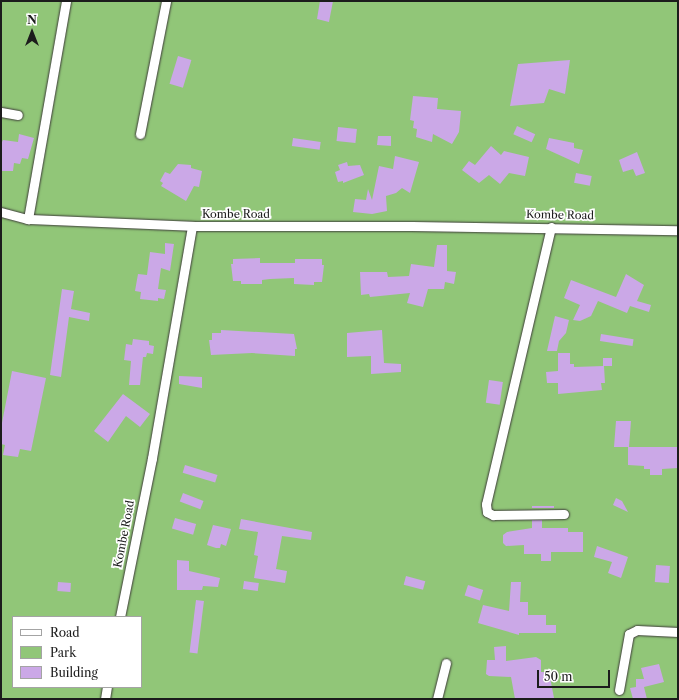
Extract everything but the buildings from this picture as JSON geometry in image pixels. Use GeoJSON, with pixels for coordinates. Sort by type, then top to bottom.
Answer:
{"type":"FeatureCollection","features":[{"type":"Feature","properties":{"kind":"street"},"geometry":{"type":"LineString","coordinates":[[28,219],[66,1]]}},
{"type":"Feature","properties":{"kind":"street"},"geometry":{"type":"LineString","coordinates":[[140,134],[166,1]]}},
{"type":"Feature","properties":{"kind":"street"},"geometry":{"type":"LineString","coordinates":[[1,112],[18,115]]}},
{"type":"Feature","properties":{"kind":"street"},"geometry":{"type":"LineString","coordinates":[[1,212],[28,219],[192,226]]}},
{"type":"Feature","properties":{"kind":"street","name":"Kombe Road"},"geometry":{"type":"LineString","coordinates":[[120,616],[152,458],[192,226],[551,227],[678,230]]}},
{"type":"Feature","properties":{"kind":"street"},"geometry":{"type":"LineString","coordinates":[[551,227],[486,504],[487,512],[493,515],[564,514]]}},
{"type":"Feature","properties":{"kind":"street"},"geometry":{"type":"LineString","coordinates":[[619,690],[629,634],[637,630],[678,632]]}},
{"type":"Feature","properties":{"kind":"street"},"geometry":{"type":"LineString","coordinates":[[437,699],[446,664]]}},
{"type":"Feature","properties":{"kind":"street"},"geometry":{"type":"LineString","coordinates":[[104,699],[107,688]]}},
{"type":"Feature","properties":{"kind":"green space"},"geometry":{"type":"Polygon","coordinates":[[[1,1],[678,1],[678,699],[1,699],[1,1]]]}}]}
